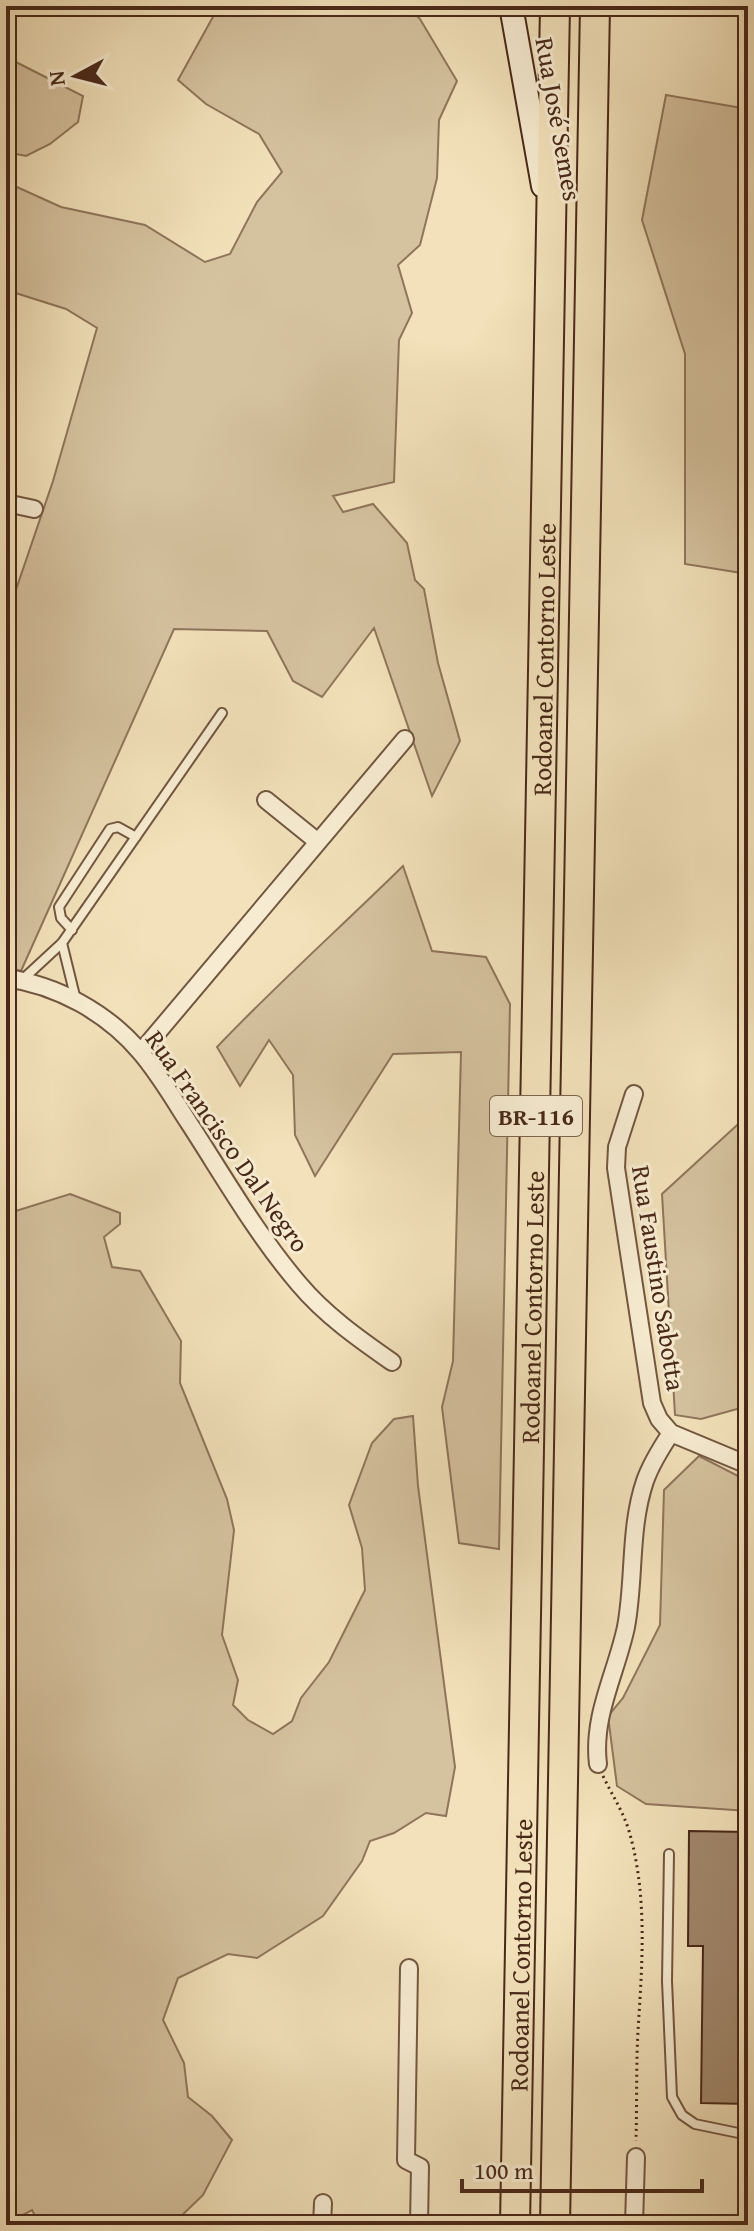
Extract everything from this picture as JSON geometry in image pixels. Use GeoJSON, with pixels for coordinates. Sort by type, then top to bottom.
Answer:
{"type":"FeatureCollection","features":[{"type":"Feature","properties":{"kind":"highway","name":"Rodoanel Contorno Leste"},"geometry":{"type":"LineString","coordinates":[[515,2225],[555,6]]}},
{"type":"Feature","properties":{"kind":"highway","name":"Rodoanel Contorno Leste"},"geometry":{"type":"LineString","coordinates":[[555,2225],[595,6]]}},
{"type":"Feature","properties":{"kind":"main road","name":"Rua José Semes"},"geometry":{"type":"LineString","coordinates":[[511,6],[552,242]]}},
{"type":"Feature","properties":{"kind":"street"},"geometry":{"type":"LineString","coordinates":[[6,503],[34,509]]}},
{"type":"Feature","properties":{"kind":"street"},"geometry":{"type":"LineString","coordinates":[[141,1052],[405,739]]}},
{"type":"Feature","properties":{"kind":"street"},"geometry":{"type":"LineString","coordinates":[[266,800],[318,842]]}},
{"type":"Feature","properties":{"kind":"street","name":"Rua Francisco Dal Negro"},"geometry":{"type":"LineString","coordinates":[[14,979],[53,988],[107,1021],[141,1052],[299,1285],[350,1333],[392,1362]]}},
{"type":"Feature","properties":{"kind":"street","name":"Rua Faustino Sabotta"},"geometry":{"type":"LineString","coordinates":[[634,1094],[617,1147],[619,1199],[647,1384],[659,1419],[671,1433]]}},
{"type":"Feature","properties":{"kind":"street"},"geometry":{"type":"LineString","coordinates":[[598,1764],[595,1741],[598,1720],[627,1622],[633,1547],[645,1482],[658,1454],[671,1433],[748,1465]]}},
{"type":"Feature","properties":{"kind":"street"},"geometry":{"type":"LineString","coordinates":[[409,1968],[406,2160],[420,2167],[419,2225]]}},
{"type":"Feature","properties":{"kind":"street"},"geometry":{"type":"LineString","coordinates":[[634,2225],[636,2157]]}},
{"type":"Feature","properties":{"kind":"street"},"geometry":{"type":"LineString","coordinates":[[322,2225],[323,2203]]}},
{"type":"Feature","properties":{"kind":"lane"},"geometry":{"type":"LineString","coordinates":[[14,979],[62,943],[222,713]]}},
{"type":"Feature","properties":{"kind":"lane"},"geometry":{"type":"LineString","coordinates":[[72,930],[61,918],[59,907],[110,829],[118,827],[136,837]]}},
{"type":"Feature","properties":{"kind":"lane"},"geometry":{"type":"LineString","coordinates":[[62,943],[76,1002]]}},
{"type":"Feature","properties":{"kind":"lane"},"geometry":{"type":"LineString","coordinates":[[669,1854],[667,1981],[672,2097],[682,2115],[695,2124],[748,2135]]}},
{"type":"Feature","properties":{"kind":"path"},"geometry":{"type":"LineString","coordinates":[[598,1764],[617,1799],[629,1832],[638,1877],[643,1960],[636,2157]]}},
{"type":"Feature","properties":{"kind":"shaded area"},"geometry":{"type":"Polygon","coordinates":[[[219,6],[407,6],[420,19],[457,81],[439,120],[437,178],[420,245],[398,265],[412,313],[399,340],[394,482],[333,496],[343,512],[373,504],[407,543],[415,580],[424,589],[438,663],[460,741],[432,796],[374,628],[322,697],[293,681],[267,631],[174,629],[21,971],[6,968],[6,619],[53,481],[97,328],[66,309],[6,290],[6,182],[61,207],[145,225],[205,262],[230,254],[257,202],[282,172],[259,134],[206,104],[178,80],[219,6]]]}},
{"type":"Feature","properties":{"kind":"shaded area"},"geometry":{"type":"Polygon","coordinates":[[[6,57],[83,96],[78,122],[50,144],[26,156],[6,152],[6,57]]]}},
{"type":"Feature","properties":{"kind":"shaded area"},"geometry":{"type":"Polygon","coordinates":[[[666,95],[748,109],[748,574],[685,564],[685,354],[642,220],[666,95]]]}},
{"type":"Feature","properties":{"kind":"shaded area"},"geometry":{"type":"Polygon","coordinates":[[[403,866],[432,951],[486,957],[510,1004],[499,1549],[459,1543],[442,1407],[453,1361],[461,1052],[393,1054],[315,1176],[295,1135],[293,1075],[269,1040],[240,1086],[217,1047],[403,866]]]}},
{"type":"Feature","properties":{"kind":"shaded area"},"geometry":{"type":"Polygon","coordinates":[[[748,1115],[748,1406],[701,1419],[675,1415],[662,1194],[748,1115]]]}},
{"type":"Feature","properties":{"kind":"shaded area"},"geometry":{"type":"Polygon","coordinates":[[[70,1194],[120,1213],[120,1224],[104,1237],[112,1267],[140,1271],[181,1341],[180,1383],[227,1499],[234,1530],[222,1635],[238,1680],[233,1705],[248,1720],[273,1734],[292,1721],[301,1698],[329,1662],[365,1590],[362,1548],[349,1505],[372,1443],[394,1419],[413,1416],[418,1486],[455,1767],[446,1816],[426,1813],[394,1833],[370,1841],[362,1861],[323,1916],[257,1958],[228,1954],[178,1978],[163,2020],[184,2063],[188,2097],[212,2116],[232,2140],[203,2195],[172,2225],[40,2225],[32,2210],[6,2224],[6,1214],[70,1194]]]}},
{"type":"Feature","properties":{"kind":"shaded area"},"geometry":{"type":"Polygon","coordinates":[[[699,1456],[748,1481],[748,1811],[646,1804],[617,1786],[608,1716],[623,1698],[660,1625],[664,1490],[699,1456]]]}},
{"type":"Feature","properties":{"kind":"building"},"geometry":{"type":"Polygon","coordinates":[[[689,1831],[748,1832],[748,2104],[701,2103],[703,1946],[688,1946],[689,1831]]]}}]}
